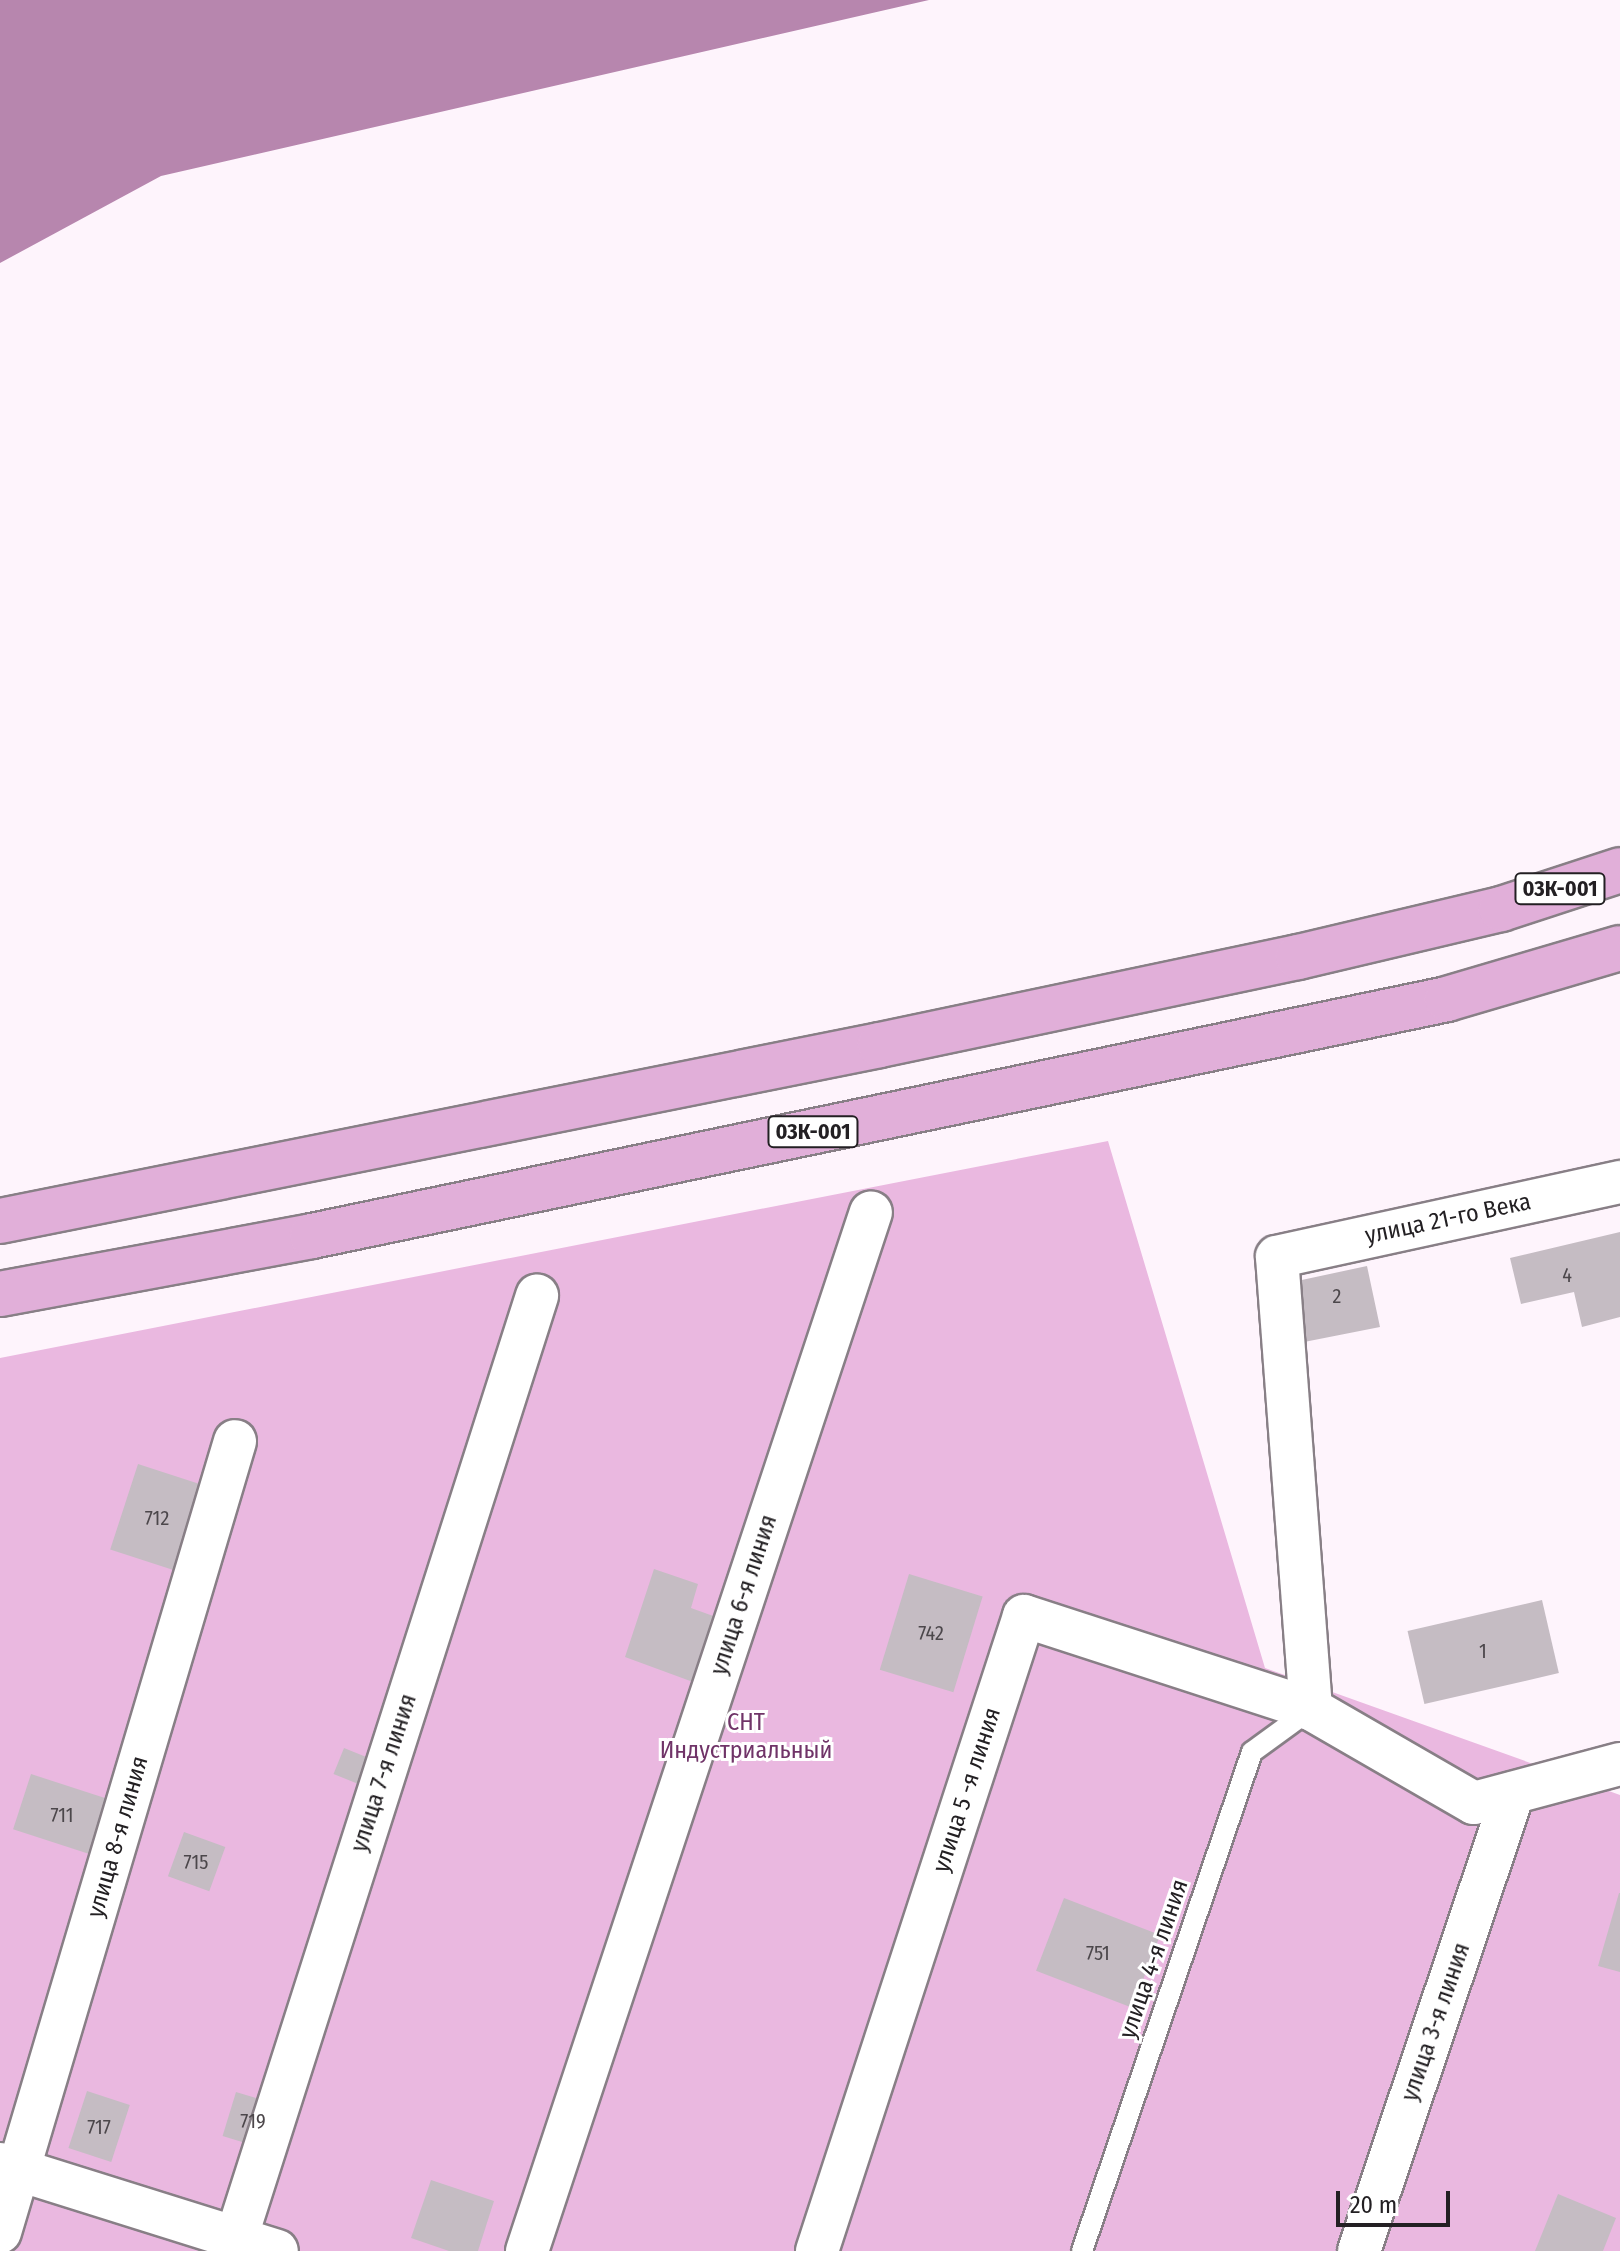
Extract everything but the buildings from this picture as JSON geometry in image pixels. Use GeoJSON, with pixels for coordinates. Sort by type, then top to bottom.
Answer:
{"type":"FeatureCollection","features":[{"type":"Feature","properties":{"kind":"main road","name":"03К-001"},"geometry":{"type":"LineString","coordinates":[[0,1221],[942,1032],[1298,957],[1501,909],[1620,870]]}},
{"type":"Feature","properties":{"kind":"main road","name":"03К-001"},"geometry":{"type":"LineString","coordinates":[[0,1294],[312,1236],[1447,999],[1620,948]]}},
{"type":"Feature","properties":{"kind":"street","name":"улица 21-го Века"},"geometry":{"type":"LineString","coordinates":[[1311,1709],[1277,1257],[1620,1182]]}},
{"type":"Feature","properties":{"kind":"street","name":"улица 6-я линия"},"geometry":{"type":"LineString","coordinates":[[527,2251],[871,1212]]}},
{"type":"Feature","properties":{"kind":"street","name":"улица 7-я линия"},"geometry":{"type":"LineString","coordinates":[[234,2244],[537,1296]]}},
{"type":"Feature","properties":{"kind":"street","name":"улица 8-я линия"},"geometry":{"type":"LineString","coordinates":[[0,2232],[10,2167],[235,1441]]}},
{"type":"Feature","properties":{"kind":"street","name":"улица 5 -я линия"},"geometry":{"type":"LineString","coordinates":[[817,2251],[1024,1616],[1311,1709]]}},
{"type":"Feature","properties":{"kind":"street"},"geometry":{"type":"LineString","coordinates":[[1311,1709],[1494,1798],[1620,1764]]}},
{"type":"Feature","properties":{"kind":"street","name":"улица 3-я линия"},"geometry":{"type":"LineString","coordinates":[[1359,2251],[1494,1798]]}},
{"type":"Feature","properties":{"kind":"street"},"geometry":{"type":"LineString","coordinates":[[10,2167],[234,2244],[277,2251]]}},
{"type":"Feature","properties":{"kind":"lane","name":"улица 4-я линия"},"geometry":{"type":"LineString","coordinates":[[1082,2251],[1252,1752],[1311,1709]]}},
{"type":"Feature","properties":{"kind":"green space","name":"СНТ Индустриальный"},"geometry":{"type":"Polygon","coordinates":[[[1108,1141],[1265,1668],[1620,1795],[1620,2251],[0,2251],[0,1358],[1108,1141]]]}},
{"type":"Feature","properties":{"kind":"shaded area"},"geometry":{"type":"Polygon","coordinates":[[[0,0],[929,0],[161,176],[0,263],[0,0]]]}}]}
